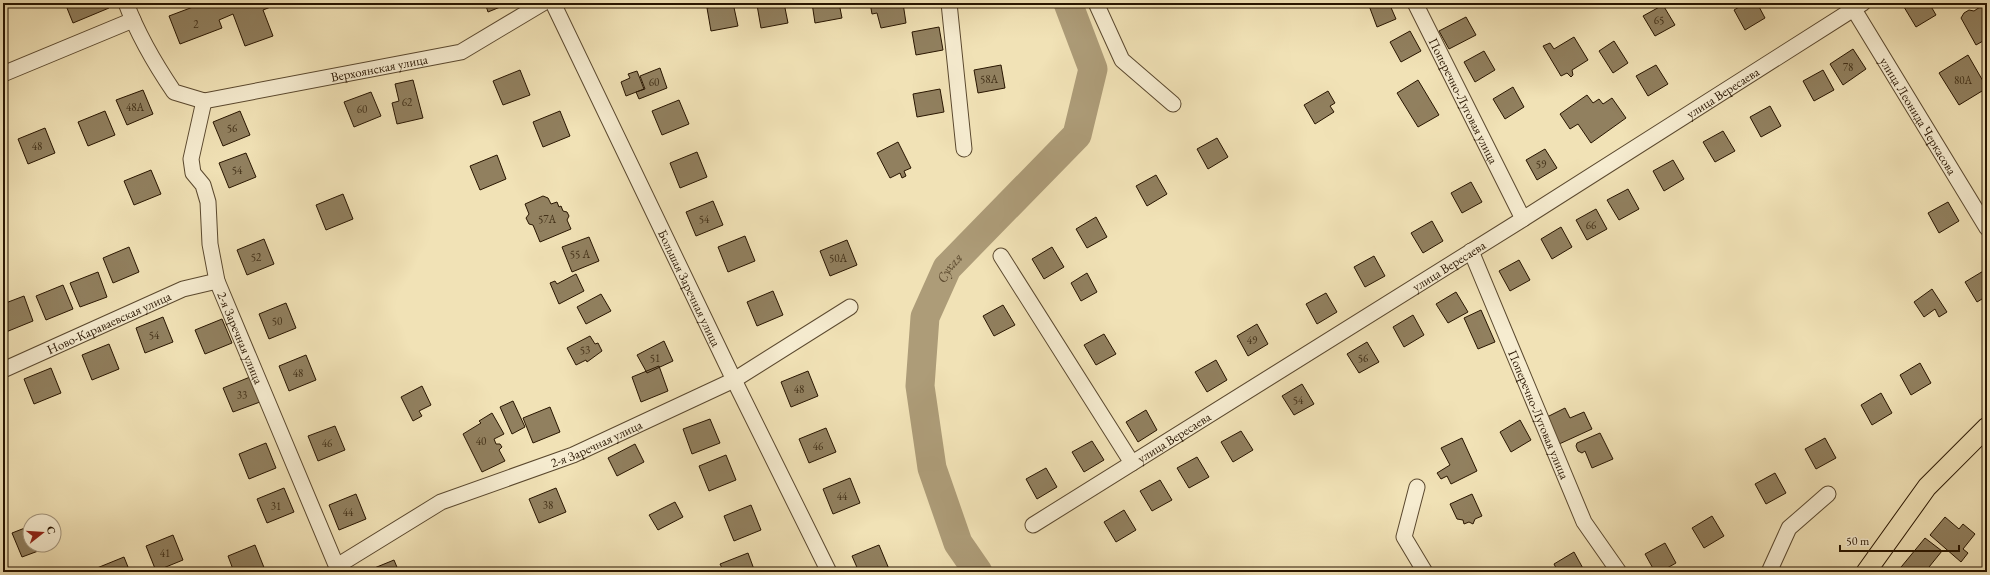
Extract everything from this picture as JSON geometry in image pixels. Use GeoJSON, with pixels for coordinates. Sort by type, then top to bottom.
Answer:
{"type":"FeatureCollection","features":[{"type":"Feature","properties":{"kind":"main road"},"geometry":{"type":"LineString","coordinates":[[1866,572],[1927,487],[1987,427]]}},
{"type":"Feature","properties":{"kind":"street"},"geometry":{"type":"LineString","coordinates":[[126,3],[156,65],[174,92],[204,101]]}},
{"type":"Feature","properties":{"kind":"street","name":"Верхоянская улица"},"geometry":{"type":"LineString","coordinates":[[204,101],[461,52],[543,3]]}},
{"type":"Feature","properties":{"kind":"street","name":"Большая Заречная улица"},"geometry":{"type":"LineString","coordinates":[[554,3],[734,380],[829,572]]}},
{"type":"Feature","properties":{"kind":"street"},"geometry":{"type":"LineString","coordinates":[[949,3],[964,149]]}},
{"type":"Feature","properties":{"kind":"street"},"geometry":{"type":"LineString","coordinates":[[1096,3],[1122,60],[1173,104]]}},
{"type":"Feature","properties":{"kind":"street","name":"Поперечно-Луговая улица"},"geometry":{"type":"LineString","coordinates":[[1415,3],[1523,219]]}},
{"type":"Feature","properties":{"kind":"street","name":"улица Вересаева"},"geometry":{"type":"LineString","coordinates":[[1033,525],[1523,219],[1856,5]]}},
{"type":"Feature","properties":{"kind":"street","name":"улица Леонида Черкасова"},"geometry":{"type":"LineString","coordinates":[[1856,5],[1987,228]]}},
{"type":"Feature","properties":{"kind":"street"},"geometry":{"type":"LineString","coordinates":[[3,74],[133,20]]}},
{"type":"Feature","properties":{"kind":"street","name":"2-я Заречная улица"},"geometry":{"type":"LineString","coordinates":[[204,101],[191,159],[193,173],[203,185],[208,202],[210,244],[217,281],[338,569],[441,502],[573,455],[734,380],[850,308]]}},
{"type":"Feature","properties":{"kind":"street","name":"Поперечно-Луговая улица"},"geometry":{"type":"LineString","coordinates":[[1471,251],[1584,522],[1618,572]]}},
{"type":"Feature","properties":{"kind":"street"},"geometry":{"type":"LineString","coordinates":[[1001,256],[1132,463]]}},
{"type":"Feature","properties":{"kind":"street","name":"Ново-Караваевская улица"},"geometry":{"type":"LineString","coordinates":[[3,370],[183,289],[217,281]]}},
{"type":"Feature","properties":{"kind":"street"},"geometry":{"type":"LineString","coordinates":[[1417,487],[1404,537],[1425,572]]}},
{"type":"Feature","properties":{"kind":"street"},"geometry":{"type":"LineString","coordinates":[[1769,572],[1789,528],[1828,494]]}},
{"type":"Feature","properties":{"kind":"building"},"geometry":{"type":"Polygon","coordinates":[[[65,3],[107,3],[109,8],[73,23],[65,3]]]}},
{"type":"Feature","properties":{"kind":"building"},"geometry":{"type":"Polygon","coordinates":[[[192,3],[281,3],[263,10],[273,36],[245,46],[233,14],[219,20],[222,28],[180,44],[169,16],[193,7],[192,3]]]}},
{"type":"Feature","properties":{"kind":"building"},"geometry":{"type":"Polygon","coordinates":[[[485,3],[510,3],[488,12],[485,3]]]}},
{"type":"Feature","properties":{"kind":"building"},"geometry":{"type":"Polygon","coordinates":[[[733,3],[738,26],[711,31],[707,8],[733,3]]]}},
{"type":"Feature","properties":{"kind":"building"},"geometry":{"type":"Polygon","coordinates":[[[766,3],[784,3],[788,23],[761,28],[757,5],[766,3]]]}},
{"type":"Feature","properties":{"kind":"building"},"geometry":{"type":"Polygon","coordinates":[[[812,3],[839,3],[842,18],[815,23],[812,3]]]}},
{"type":"Feature","properties":{"kind":"building"},"geometry":{"type":"Polygon","coordinates":[[[870,3],[903,3],[906,23],[881,28],[877,13],[872,14],[870,3]]]}},
{"type":"Feature","properties":{"kind":"building"},"geometry":{"type":"Polygon","coordinates":[[[1368,3],[1389,3],[1396,19],[1377,27],[1368,3]]]}},
{"type":"Feature","properties":{"kind":"building"},"geometry":{"type":"Polygon","coordinates":[[[1746,3],[1757,3],[1765,18],[1745,30],[1734,10],[1746,3]]]}},
{"type":"Feature","properties":{"kind":"building"},"geometry":{"type":"Polygon","coordinates":[[[1911,3],[1929,3],[1936,15],[1916,27],[1904,7],[1911,3]]]}},
{"type":"Feature","properties":{"kind":"building"},"geometry":{"type":"Polygon","coordinates":[[[1982,3],[1987,3],[1987,43],[1983,41],[1976,45],[1961,18],[1964,13],[1969,10],[1974,11],[1983,5],[1982,3]]]}},
{"type":"Feature","properties":{"kind":"building"},"geometry":{"type":"Polygon","coordinates":[[[1663,5],[1675,25],[1655,36],[1643,16],[1663,5]]]}},
{"type":"Feature","properties":{"kind":"building"},"geometry":{"type":"Polygon","coordinates":[[[1466,17],[1476,35],[1449,49],[1439,31],[1466,17]]]}},
{"type":"Feature","properties":{"kind":"building"},"geometry":{"type":"Polygon","coordinates":[[[939,27],[943,50],[916,55],[912,32],[939,27]]]}},
{"type":"Feature","properties":{"kind":"building"},"geometry":{"type":"Polygon","coordinates":[[[1410,31],[1421,51],[1401,62],[1390,42],[1410,31]]]}},
{"type":"Feature","properties":{"kind":"building"},"geometry":{"type":"Polygon","coordinates":[[[1574,37],[1588,60],[1572,70],[1573,75],[1571,77],[1567,73],[1561,76],[1543,46],[1550,43],[1554,49],[1574,37]]]}},
{"type":"Feature","properties":{"kind":"building"},"geometry":{"type":"Polygon","coordinates":[[[1614,41],[1628,63],[1613,73],[1599,51],[1614,41]]]}},
{"type":"Feature","properties":{"kind":"building"},"geometry":{"type":"Polygon","coordinates":[[[1853,49],[1866,69],[1843,85],[1830,64],[1853,49]]]}},
{"type":"Feature","properties":{"kind":"building"},"geometry":{"type":"Polygon","coordinates":[[[1484,51],[1495,70],[1475,82],[1464,62],[1484,51]]]}},
{"type":"Feature","properties":{"kind":"building"},"geometry":{"type":"Polygon","coordinates":[[[1968,55],[1987,88],[1959,105],[1939,73],[1968,55]]]}},
{"type":"Feature","properties":{"kind":"building"},"geometry":{"type":"Polygon","coordinates":[[[1001,65],[1005,88],[978,93],[974,70],[1001,65]]]}},
{"type":"Feature","properties":{"kind":"building"},"geometry":{"type":"Polygon","coordinates":[[[1656,65],[1668,84],[1648,96],[1636,76],[1656,65]]]}},
{"type":"Feature","properties":{"kind":"building"},"geometry":{"type":"Polygon","coordinates":[[[660,68],[667,88],[639,99],[636,92],[645,89],[640,76],[660,68]]]}},
{"type":"Feature","properties":{"kind":"building"},"geometry":{"type":"Polygon","coordinates":[[[520,70],[530,95],[503,105],[493,81],[520,70]]]}},
{"type":"Feature","properties":{"kind":"building"},"geometry":{"type":"Polygon","coordinates":[[[1823,70],[1834,90],[1814,101],[1803,81],[1823,70]]]}},
{"type":"Feature","properties":{"kind":"building"},"geometry":{"type":"Polygon","coordinates":[[[637,71],[644,89],[626,96],[621,82],[630,78],[628,74],[637,71]]]}},
{"type":"Feature","properties":{"kind":"building"},"geometry":{"type":"Polygon","coordinates":[[[413,80],[423,118],[397,124],[392,103],[399,101],[395,84],[413,80]]]}},
{"type":"Feature","properties":{"kind":"building"},"geometry":{"type":"Polygon","coordinates":[[[1418,80],[1439,115],[1418,127],[1397,93],[1418,80]]]}},
{"type":"Feature","properties":{"kind":"building"},"geometry":{"type":"Polygon","coordinates":[[[1513,87],[1524,107],[1505,119],[1493,99],[1513,87]]]}},
{"type":"Feature","properties":{"kind":"building"},"geometry":{"type":"Polygon","coordinates":[[[940,89],[944,112],[917,117],[913,94],[940,89]]]}},
{"type":"Feature","properties":{"kind":"building"},"geometry":{"type":"Polygon","coordinates":[[[143,90],[153,114],[127,125],[116,100],[143,90]]]}},
{"type":"Feature","properties":{"kind":"building"},"geometry":{"type":"Polygon","coordinates":[[[1328,91],[1335,103],[1330,106],[1334,112],[1315,124],[1304,105],[1328,91]]]}},
{"type":"Feature","properties":{"kind":"building"},"geometry":{"type":"Polygon","coordinates":[[[371,92],[381,116],[354,127],[344,102],[371,92]]]}},
{"type":"Feature","properties":{"kind":"building"},"geometry":{"type":"Polygon","coordinates":[[[1587,95],[1593,103],[1599,99],[1603,104],[1612,98],[1626,118],[1591,143],[1578,124],[1570,129],[1560,114],[1587,95]]]}},
{"type":"Feature","properties":{"kind":"building"},"geometry":{"type":"Polygon","coordinates":[[[679,100],[689,124],[662,135],[652,111],[679,100]]]}},
{"type":"Feature","properties":{"kind":"building"},"geometry":{"type":"Polygon","coordinates":[[[1770,106],[1781,126],[1761,137],[1750,117],[1770,106]]]}},
{"type":"Feature","properties":{"kind":"building"},"geometry":{"type":"Polygon","coordinates":[[[105,111],[115,135],[88,146],[78,122],[105,111]]]}},
{"type":"Feature","properties":{"kind":"building"},"geometry":{"type":"Polygon","coordinates":[[[240,111],[250,135],[223,146],[213,122],[240,111]]]}},
{"type":"Feature","properties":{"kind":"building"},"geometry":{"type":"Polygon","coordinates":[[[560,111],[570,136],[543,147],[533,122],[560,111]]]}},
{"type":"Feature","properties":{"kind":"building"},"geometry":{"type":"Polygon","coordinates":[[[45,128],[55,153],[28,164],[18,139],[45,128]]]}},
{"type":"Feature","properties":{"kind":"building"},"geometry":{"type":"Polygon","coordinates":[[[1723,131],[1735,151],[1715,162],[1703,142],[1723,131]]]}},
{"type":"Feature","properties":{"kind":"building"},"geometry":{"type":"Polygon","coordinates":[[[1217,138],[1228,157],[1208,169],[1197,149],[1217,138]]]}},
{"type":"Feature","properties":{"kind":"building"},"geometry":{"type":"Polygon","coordinates":[[[898,142],[911,168],[904,171],[906,176],[902,178],[900,173],[890,178],[877,153],[898,142]]]}},
{"type":"Feature","properties":{"kind":"building"},"geometry":{"type":"Polygon","coordinates":[[[1545,149],[1557,168],[1537,180],[1526,160],[1545,149]]]}},
{"type":"Feature","properties":{"kind":"building"},"geometry":{"type":"Polygon","coordinates":[[[697,152],[707,177],[680,188],[670,163],[697,152]]]}},
{"type":"Feature","properties":{"kind":"building"},"geometry":{"type":"Polygon","coordinates":[[[246,153],[256,177],[229,188],[219,163],[246,153]]]}},
{"type":"Feature","properties":{"kind":"building"},"geometry":{"type":"Polygon","coordinates":[[[497,155],[506,179],[480,190],[470,166],[497,155]]]}},
{"type":"Feature","properties":{"kind":"building"},"geometry":{"type":"Polygon","coordinates":[[[1673,160],[1684,179],[1664,191],[1653,171],[1673,160]]]}},
{"type":"Feature","properties":{"kind":"building"},"geometry":{"type":"Polygon","coordinates":[[[151,170],[161,194],[134,205],[124,181],[151,170]]]}},
{"type":"Feature","properties":{"kind":"building"},"geometry":{"type":"Polygon","coordinates":[[[1156,175],[1167,194],[1147,206],[1136,186],[1156,175]]]}},
{"type":"Feature","properties":{"kind":"building"},"geometry":{"type":"Polygon","coordinates":[[[1471,182],[1482,202],[1462,213],[1451,193],[1471,182]]]}},
{"type":"Feature","properties":{"kind":"building"},"geometry":{"type":"Polygon","coordinates":[[[1628,189],[1639,209],[1619,220],[1607,200],[1628,189]]]}},
{"type":"Feature","properties":{"kind":"building"},"geometry":{"type":"Polygon","coordinates":[[[343,194],[353,219],[326,230],[316,205],[343,194]]]}},
{"type":"Feature","properties":{"kind":"building"},"geometry":{"type":"Polygon","coordinates":[[[543,196],[548,198],[551,204],[557,202],[563,211],[567,212],[569,216],[567,220],[571,229],[540,242],[533,225],[529,224],[526,218],[529,214],[525,204],[543,196]]]}},
{"type":"Feature","properties":{"kind":"building"},"geometry":{"type":"Polygon","coordinates":[[[713,201],[723,225],[696,236],[686,212],[713,201]]]}},
{"type":"Feature","properties":{"kind":"building"},"geometry":{"type":"Polygon","coordinates":[[[1948,202],[1959,221],[1939,233],[1928,213],[1948,202]]]}},
{"type":"Feature","properties":{"kind":"building"},"geometry":{"type":"Polygon","coordinates":[[[1596,209],[1607,229],[1587,240],[1576,220],[1596,209]]]}},
{"type":"Feature","properties":{"kind":"building"},"geometry":{"type":"Polygon","coordinates":[[[1096,217],[1107,237],[1087,248],[1076,229],[1096,217]]]}},
{"type":"Feature","properties":{"kind":"building"},"geometry":{"type":"Polygon","coordinates":[[[1432,221],[1443,241],[1423,253],[1411,233],[1432,221]]]}},
{"type":"Feature","properties":{"kind":"building"},"geometry":{"type":"Polygon","coordinates":[[[1561,227],[1572,247],[1552,259],[1541,239],[1561,227]]]}},
{"type":"Feature","properties":{"kind":"building"},"geometry":{"type":"Polygon","coordinates":[[[745,236],[755,261],[728,272],[718,247],[745,236]]]}},
{"type":"Feature","properties":{"kind":"building"},"geometry":{"type":"Polygon","coordinates":[[[589,237],[599,261],[572,272],[562,247],[589,237]]]}},
{"type":"Feature","properties":{"kind":"building"},"geometry":{"type":"Polygon","coordinates":[[[264,239],[274,264],[247,275],[237,250],[264,239]]]}},
{"type":"Feature","properties":{"kind":"building"},"geometry":{"type":"Polygon","coordinates":[[[847,240],[857,265],[830,276],[820,251],[847,240]]]}},
{"type":"Feature","properties":{"kind":"building"},"geometry":{"type":"Polygon","coordinates":[[[129,247],[139,272],[113,283],[103,258],[129,247]]]}},
{"type":"Feature","properties":{"kind":"building"},"geometry":{"type":"Polygon","coordinates":[[[1052,247],[1064,267],[1044,279],[1032,259],[1052,247]]]}},
{"type":"Feature","properties":{"kind":"building"},"geometry":{"type":"Polygon","coordinates":[[[1374,256],[1385,276],[1365,287],[1354,267],[1374,256]]]}},
{"type":"Feature","properties":{"kind":"building"},"geometry":{"type":"Polygon","coordinates":[[[1519,260],[1530,280],[1510,291],[1499,271],[1519,260]]]}},
{"type":"Feature","properties":{"kind":"building"},"geometry":{"type":"Polygon","coordinates":[[[1985,270],[1987,296],[1977,302],[1965,282],[1985,270]]]}},
{"type":"Feature","properties":{"kind":"building"},"geometry":{"type":"Polygon","coordinates":[[[98,272],[107,297],[80,307],[70,283],[98,272]]]}},
{"type":"Feature","properties":{"kind":"building"},"geometry":{"type":"Polygon","coordinates":[[[1087,273],[1097,292],[1081,301],[1071,283],[1087,273]]]}},
{"type":"Feature","properties":{"kind":"building"},"geometry":{"type":"Polygon","coordinates":[[[576,274],[584,291],[559,304],[550,283],[555,281],[557,284],[576,274]]]}},
{"type":"Feature","properties":{"kind":"building"},"geometry":{"type":"Polygon","coordinates":[[[63,285],[73,309],[46,320],[36,296],[63,285]]]}},
{"type":"Feature","properties":{"kind":"building"},"geometry":{"type":"Polygon","coordinates":[[[1932,289],[1947,312],[1939,317],[1935,309],[1924,317],[1914,302],[1932,289]]]}},
{"type":"Feature","properties":{"kind":"building"},"geometry":{"type":"Polygon","coordinates":[[[773,291],[783,315],[757,326],[747,302],[773,291]]]}},
{"type":"Feature","properties":{"kind":"building"},"geometry":{"type":"Polygon","coordinates":[[[1456,292],[1468,312],[1448,323],[1436,304],[1456,292]]]}},
{"type":"Feature","properties":{"kind":"building"},"geometry":{"type":"Polygon","coordinates":[[[1326,293],[1337,312],[1317,324],[1306,304],[1326,293]]]}},
{"type":"Feature","properties":{"kind":"building"},"geometry":{"type":"Polygon","coordinates":[[[601,294],[611,311],[586,324],[577,307],[601,294]]]}},
{"type":"Feature","properties":{"kind":"building"},"geometry":{"type":"Polygon","coordinates":[[[24,296],[33,321],[6,332],[3,323],[3,304],[24,296]]]}},
{"type":"Feature","properties":{"kind":"building"},"geometry":{"type":"Polygon","coordinates":[[[286,303],[296,328],[269,339],[259,314],[286,303]]]}},
{"type":"Feature","properties":{"kind":"building"},"geometry":{"type":"Polygon","coordinates":[[[1003,305],[1015,325],[994,336],[983,316],[1003,305]]]}},
{"type":"Feature","properties":{"kind":"building"},"geometry":{"type":"Polygon","coordinates":[[[1481,310],[1495,342],[1478,349],[1464,318],[1481,310]]]}},
{"type":"Feature","properties":{"kind":"building"},"geometry":{"type":"Polygon","coordinates":[[[1413,315],[1424,335],[1404,347],[1393,327],[1413,315]]]}},
{"type":"Feature","properties":{"kind":"building"},"geometry":{"type":"Polygon","coordinates":[[[163,317],[173,342],[145,353],[136,328],[163,317]]]}},
{"type":"Feature","properties":{"kind":"building"},"geometry":{"type":"Polygon","coordinates":[[[222,319],[232,343],[205,354],[195,330],[222,319]]]}},
{"type":"Feature","properties":{"kind":"building"},"geometry":{"type":"Polygon","coordinates":[[[1257,324],[1268,344],[1248,356],[1237,336],[1257,324]]]}},
{"type":"Feature","properties":{"kind":"building"},"geometry":{"type":"Polygon","coordinates":[[[1104,334],[1116,354],[1096,365],[1084,345],[1104,334]]]}},
{"type":"Feature","properties":{"kind":"building"},"geometry":{"type":"Polygon","coordinates":[[[590,336],[595,344],[598,343],[602,351],[587,362],[586,360],[576,365],[567,348],[590,336]]]}},
{"type":"Feature","properties":{"kind":"building"},"geometry":{"type":"Polygon","coordinates":[[[664,341],[673,361],[647,373],[637,355],[664,341]]]}},
{"type":"Feature","properties":{"kind":"building"},"geometry":{"type":"Polygon","coordinates":[[[1367,342],[1379,362],[1359,373],[1347,354],[1367,342]]]}},
{"type":"Feature","properties":{"kind":"building"},"geometry":{"type":"Polygon","coordinates":[[[109,344],[119,369],[92,380],[82,355],[109,344]]]}},
{"type":"Feature","properties":{"kind":"building"},"geometry":{"type":"Polygon","coordinates":[[[306,355],[316,380],[289,391],[279,366],[306,355]]]}},
{"type":"Feature","properties":{"kind":"building"},"geometry":{"type":"Polygon","coordinates":[[[1216,360],[1227,380],[1207,392],[1195,372],[1216,360]]]}},
{"type":"Feature","properties":{"kind":"building"},"geometry":{"type":"Polygon","coordinates":[[[1920,363],[1931,383],[1911,395],[1900,375],[1920,363]]]}},
{"type":"Feature","properties":{"kind":"building"},"geometry":{"type":"Polygon","coordinates":[[[659,366],[668,391],[641,402],[632,377],[659,366]]]}},
{"type":"Feature","properties":{"kind":"building"},"geometry":{"type":"Polygon","coordinates":[[[51,368],[61,393],[34,404],[24,379],[51,368]]]}},
{"type":"Feature","properties":{"kind":"building"},"geometry":{"type":"Polygon","coordinates":[[[808,371],[818,396],[791,407],[781,382],[808,371]]]}},
{"type":"Feature","properties":{"kind":"building"},"geometry":{"type":"Polygon","coordinates":[[[250,377],[260,402],[233,412],[223,388],[250,377]]]}},
{"type":"Feature","properties":{"kind":"building"},"geometry":{"type":"Polygon","coordinates":[[[1302,384],[1314,404],[1294,415],[1282,396],[1302,384]]]}},
{"type":"Feature","properties":{"kind":"building"},"geometry":{"type":"Polygon","coordinates":[[[422,386],[431,405],[419,411],[422,416],[413,421],[401,397],[422,386]]]}},
{"type":"Feature","properties":{"kind":"building"},"geometry":{"type":"Polygon","coordinates":[[[1881,393],[1892,413],[1872,425],[1861,405],[1881,393]]]}},
{"type":"Feature","properties":{"kind":"building"},"geometry":{"type":"Polygon","coordinates":[[[513,401],[525,427],[512,434],[500,407],[513,401]]]}},
{"type":"Feature","properties":{"kind":"building"},"geometry":{"type":"Polygon","coordinates":[[[550,407],[560,432],[533,443],[523,418],[550,407]]]}},
{"type":"Feature","properties":{"kind":"building"},"geometry":{"type":"Polygon","coordinates":[[[1565,408],[1570,418],[1584,412],[1592,429],[1557,445],[1545,418],[1565,408]]]}},
{"type":"Feature","properties":{"kind":"building"},"geometry":{"type":"Polygon","coordinates":[[[1146,410],[1157,430],[1138,442],[1126,422],[1146,410]]]}},
{"type":"Feature","properties":{"kind":"building"},"geometry":{"type":"Polygon","coordinates":[[[492,413],[504,434],[494,439],[496,444],[500,444],[502,447],[499,450],[505,461],[482,472],[463,434],[481,423],[479,421],[492,413]]]}},
{"type":"Feature","properties":{"kind":"building"},"geometry":{"type":"Polygon","coordinates":[[[710,419],[720,443],[692,454],[683,429],[710,419]]]}},
{"type":"Feature","properties":{"kind":"building"},"geometry":{"type":"Polygon","coordinates":[[[1520,420],[1531,440],[1511,452],[1500,432],[1520,420]]]}},
{"type":"Feature","properties":{"kind":"building"},"geometry":{"type":"Polygon","coordinates":[[[335,426],[345,450],[318,461],[308,436],[335,426]]]}},
{"type":"Feature","properties":{"kind":"building"},"geometry":{"type":"Polygon","coordinates":[[[826,428],[836,452],[809,463],[799,439],[826,428]]]}},
{"type":"Feature","properties":{"kind":"building"},"geometry":{"type":"Polygon","coordinates":[[[1241,431],[1253,450],[1233,462],[1221,442],[1241,431]]]}},
{"type":"Feature","properties":{"kind":"building"},"geometry":{"type":"Polygon","coordinates":[[[1600,433],[1613,459],[1592,468],[1585,451],[1582,453],[1578,451],[1576,446],[1577,443],[1600,433]]]}},
{"type":"Feature","properties":{"kind":"building"},"geometry":{"type":"Polygon","coordinates":[[[1462,438],[1477,471],[1451,484],[1447,476],[1441,479],[1437,473],[1450,465],[1441,448],[1462,438]]]}},
{"type":"Feature","properties":{"kind":"building"},"geometry":{"type":"Polygon","coordinates":[[[1825,438],[1836,458],[1816,469],[1805,449],[1825,438]]]}},
{"type":"Feature","properties":{"kind":"building"},"geometry":{"type":"Polygon","coordinates":[[[1092,441],[1104,460],[1084,472],[1072,452],[1092,441]]]}},
{"type":"Feature","properties":{"kind":"building"},"geometry":{"type":"Polygon","coordinates":[[[266,443],[276,468],[249,479],[239,454],[266,443]]]}},
{"type":"Feature","properties":{"kind":"building"},"geometry":{"type":"Polygon","coordinates":[[[635,444],[644,462],[617,476],[608,458],[635,444]]]}},
{"type":"Feature","properties":{"kind":"building"},"geometry":{"type":"Polygon","coordinates":[[[726,455],[736,480],[709,491],[699,466],[726,455]]]}},
{"type":"Feature","properties":{"kind":"building"},"geometry":{"type":"Polygon","coordinates":[[[1197,457],[1209,477],[1189,488],[1177,468],[1197,457]]]}},
{"type":"Feature","properties":{"kind":"building"},"geometry":{"type":"Polygon","coordinates":[[[1046,468],[1057,487],[1037,499],[1026,479],[1046,468]]]}},
{"type":"Feature","properties":{"kind":"building"},"geometry":{"type":"Polygon","coordinates":[[[1775,473],[1786,493],[1766,504],[1755,484],[1775,473]]]}},
{"type":"Feature","properties":{"kind":"building"},"geometry":{"type":"Polygon","coordinates":[[[850,478],[860,503],[833,514],[823,489],[850,478]]]}},
{"type":"Feature","properties":{"kind":"building"},"geometry":{"type":"Polygon","coordinates":[[[1160,480],[1172,500],[1152,511],[1140,491],[1160,480]]]}},
{"type":"Feature","properties":{"kind":"building"},"geometry":{"type":"Polygon","coordinates":[[[284,488],[294,512],[267,523],[257,499],[284,488]]]}},
{"type":"Feature","properties":{"kind":"building"},"geometry":{"type":"Polygon","coordinates":[[[556,488],[566,512],[539,523],[529,499],[556,488]]]}},
{"type":"Feature","properties":{"kind":"building"},"geometry":{"type":"Polygon","coordinates":[[[356,494],[366,519],[339,530],[329,505],[356,494]]]}},
{"type":"Feature","properties":{"kind":"building"},"geometry":{"type":"Polygon","coordinates":[[[1472,494],[1482,516],[1475,519],[1473,524],[1469,522],[1464,524],[1463,520],[1457,519],[1450,504],[1472,494]]]}},
{"type":"Feature","properties":{"kind":"building"},"geometry":{"type":"Polygon","coordinates":[[[675,502],[683,517],[658,530],[649,515],[675,502]]]}},
{"type":"Feature","properties":{"kind":"building"},"geometry":{"type":"Polygon","coordinates":[[[751,505],[761,530],[734,541],[724,516],[751,505]]]}},
{"type":"Feature","properties":{"kind":"building"},"geometry":{"type":"Polygon","coordinates":[[[1124,510],[1136,530],[1116,542],[1104,522],[1124,510]]]}},
{"type":"Feature","properties":{"kind":"building"},"geometry":{"type":"Polygon","coordinates":[[[1712,516],[1724,536],[1704,548],[1692,528],[1712,516]]]}},
{"type":"Feature","properties":{"kind":"building"},"geometry":{"type":"Polygon","coordinates":[[[1945,517],[1959,529],[1963,524],[1975,534],[1963,549],[1968,553],[1961,562],[1930,535],[1945,517]]]}},
{"type":"Feature","properties":{"kind":"building"},"geometry":{"type":"Polygon","coordinates":[[[22,529],[22,553],[33,553],[22,557],[12,533],[22,529]]]}},
{"type":"Feature","properties":{"kind":"building"},"geometry":{"type":"Polygon","coordinates":[[[173,535],[183,560],[156,571],[146,546],[173,535]]]}},
{"type":"Feature","properties":{"kind":"building"},"geometry":{"type":"Polygon","coordinates":[[[1925,538],[1942,551],[1925,572],[1897,572],[1925,538]]]}},
{"type":"Feature","properties":{"kind":"building"},"geometry":{"type":"Polygon","coordinates":[[[1665,543],[1676,563],[1660,572],[1655,572],[1645,554],[1665,543]]]}},
{"type":"Feature","properties":{"kind":"building"},"geometry":{"type":"Polygon","coordinates":[[[255,545],[265,570],[260,572],[234,572],[228,556],[255,545]]]}},
{"type":"Feature","properties":{"kind":"building"},"geometry":{"type":"Polygon","coordinates":[[[879,545],[889,569],[882,572],[859,572],[852,556],[879,545]]]}},
{"type":"Feature","properties":{"kind":"building"},"geometry":{"type":"Polygon","coordinates":[[[1574,552],[1585,572],[1558,572],[1554,564],[1574,552]]]}},
{"type":"Feature","properties":{"kind":"building"},"geometry":{"type":"Polygon","coordinates":[[[748,553],[755,572],[724,572],[720,564],[748,553]]]}},
{"type":"Feature","properties":{"kind":"building"},"geometry":{"type":"Polygon","coordinates":[[[124,557],[130,572],[99,572],[97,568],[124,557]]]}},
{"type":"Feature","properties":{"kind":"building"},"geometry":{"type":"Polygon","coordinates":[[[394,560],[399,572],[367,571],[394,560]]]}},
{"type":"Feature","properties":{"kind":"waterway","name":"Сухая"},"geometry":{"type":"LineString","coordinates":[[978,572],[958,543],[932,468],[920,386],[925,317],[947,268],[1077,135],[1093,69],[1068,3]]}}]}
